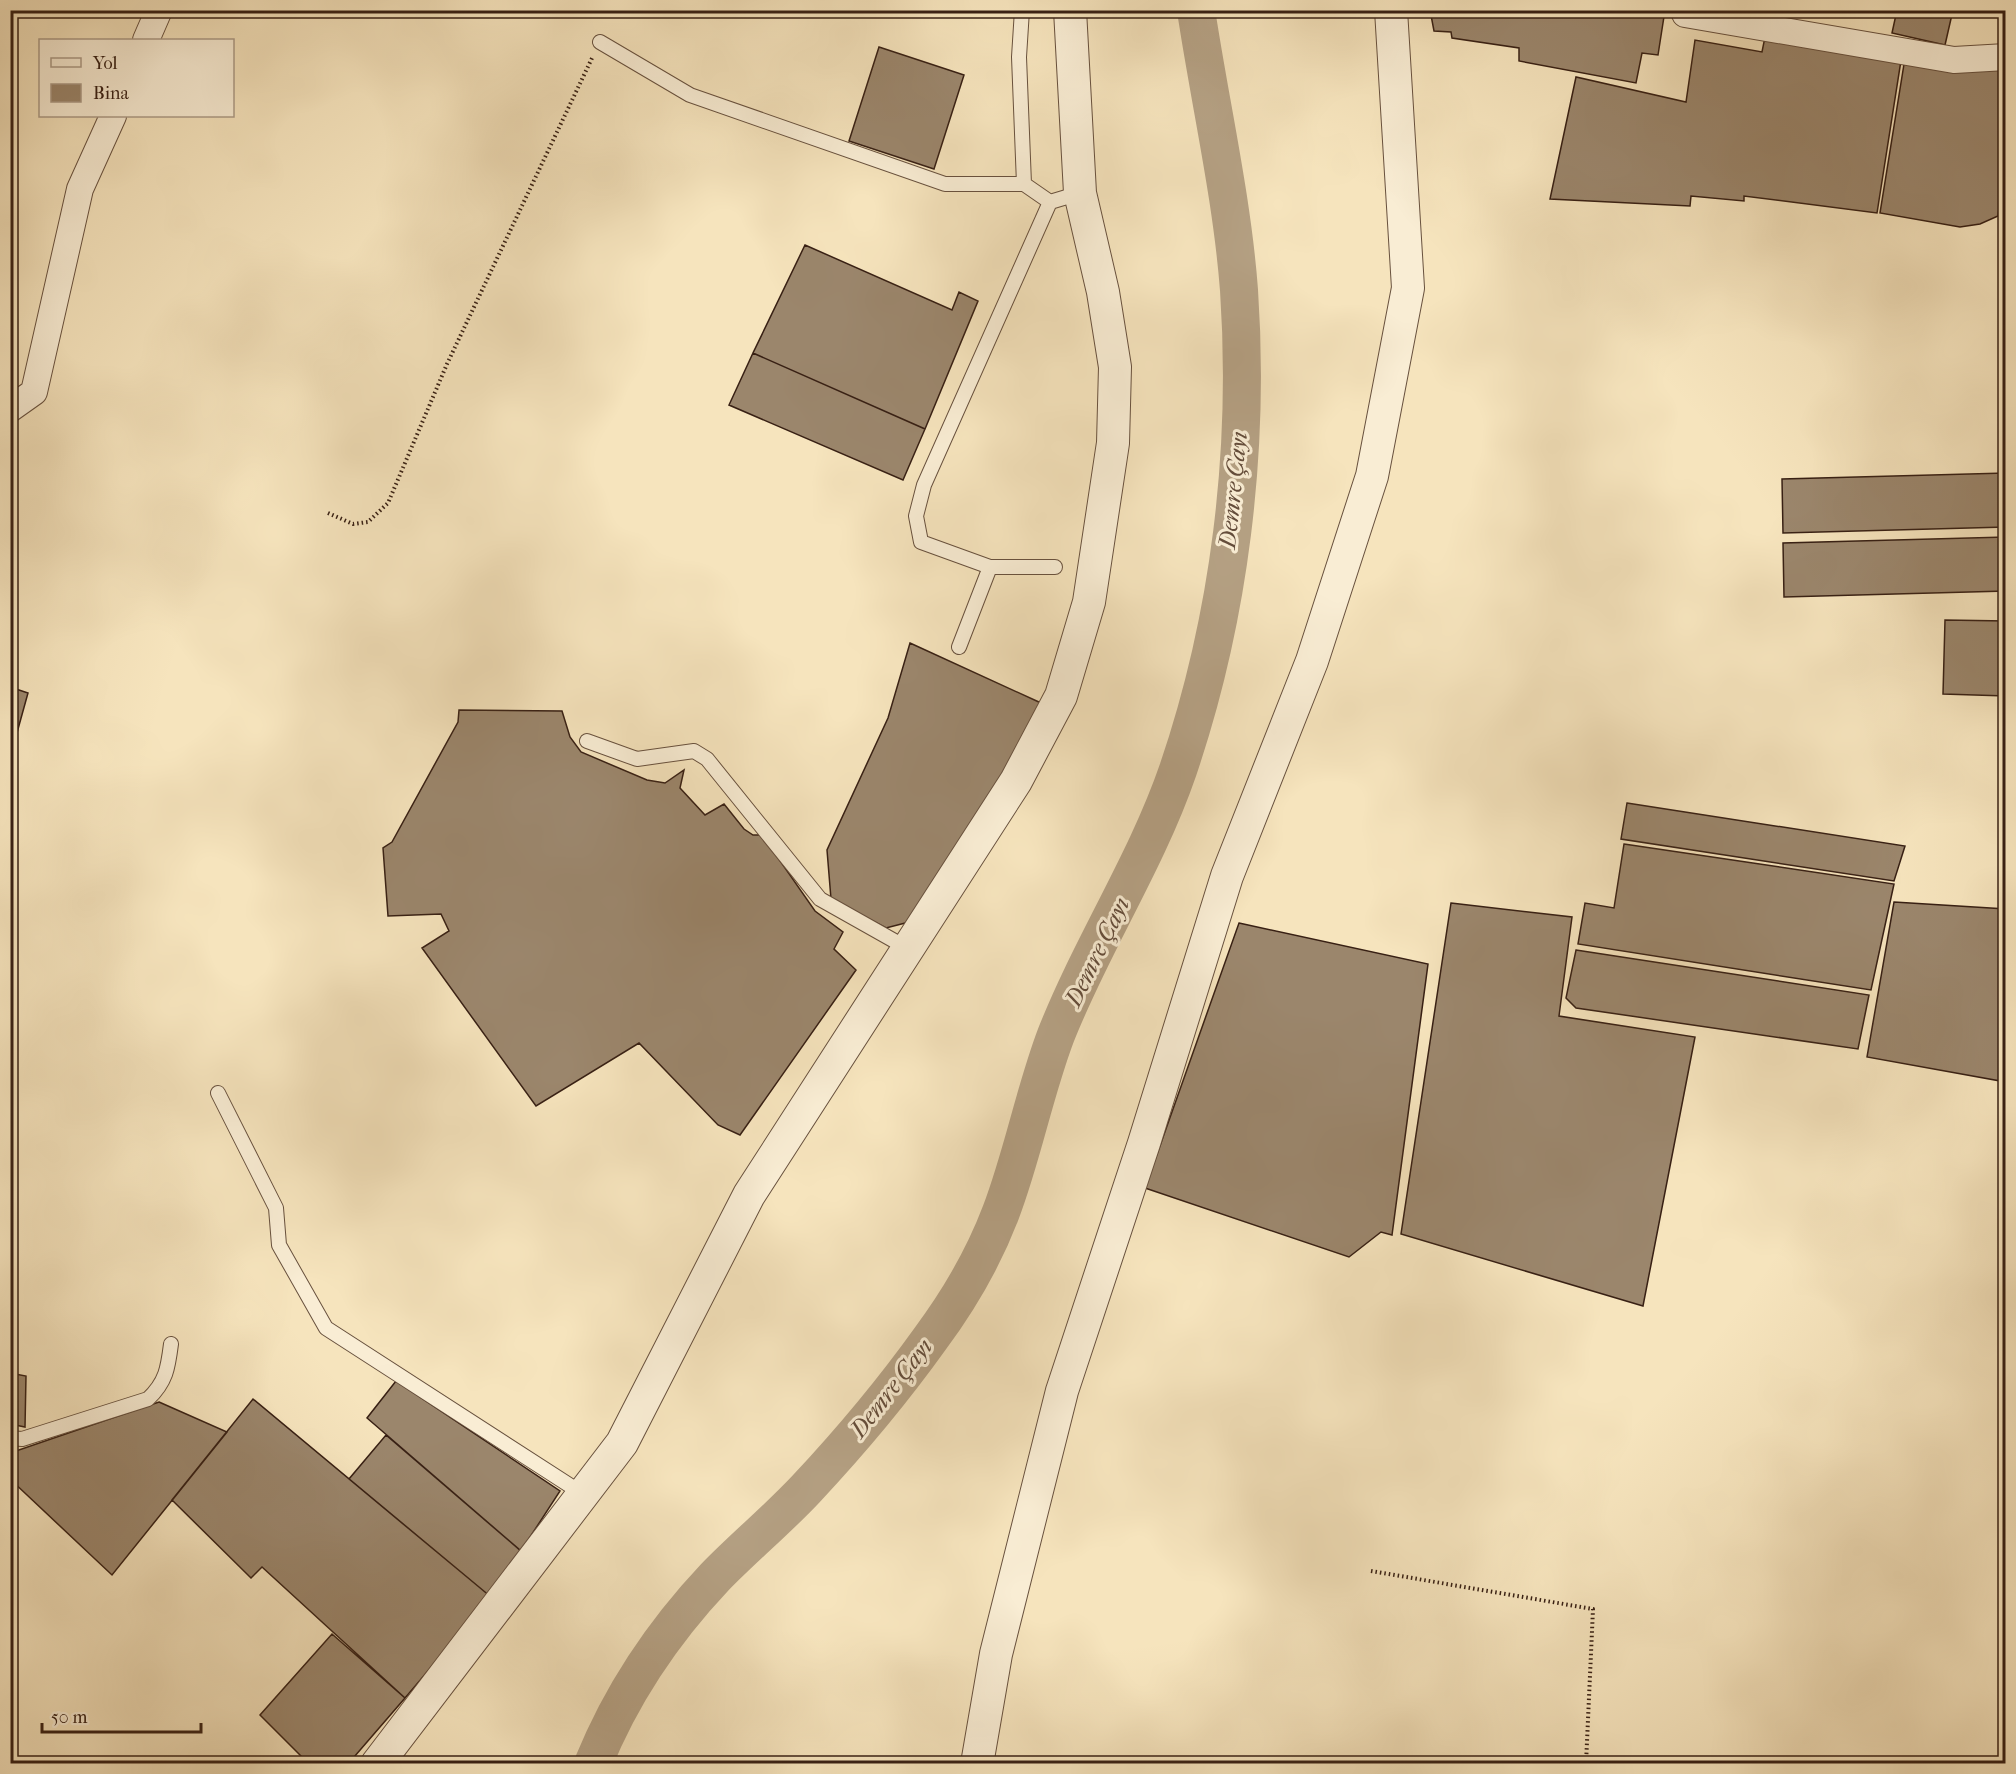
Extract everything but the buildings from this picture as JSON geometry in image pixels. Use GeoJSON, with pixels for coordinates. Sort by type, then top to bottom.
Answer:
{"type":"FeatureCollection","features":[{"type":"Feature","properties":{"kind":"street"},"geometry":{"type":"LineString","coordinates":[[146,39],[159,10]]}},
{"type":"Feature","properties":{"kind":"street"},"geometry":{"type":"LineString","coordinates":[[377,1764],[622,1443],[750,1195],[1016,781],[1061,696],[1089,602],[1113,443],[1115,368],[1102,292],[1080,193],[1070,10]]}},
{"type":"Feature","properties":{"kind":"street"},"geometry":{"type":"LineString","coordinates":[[977,1764],[996,1654],[1062,1391],[1144,1143],[1227,876],[1312,661],[1372,476],[1408,288],[1391,10]]}},
{"type":"Feature","properties":{"kind":"street"},"geometry":{"type":"LineString","coordinates":[[1685,14],[1954,60],[2006,57]]}},
{"type":"Feature","properties":{"kind":"street"},"geometry":{"type":"LineString","coordinates":[[10,409],[34,392],[80,189],[113,117]]}},
{"type":"Feature","properties":{"kind":"lane"},"geometry":{"type":"LineString","coordinates":[[1022,10],[1019,57],[1024,184]]}},
{"type":"Feature","properties":{"kind":"lane"},"geometry":{"type":"LineString","coordinates":[[600,42],[690,95],[945,184],[1024,184],[1050,202]]}},
{"type":"Feature","properties":{"kind":"lane"},"geometry":{"type":"LineString","coordinates":[[1055,567],[990,567],[921,542],[916,516],[924,485],[1050,202],[1080,193]]}},
{"type":"Feature","properties":{"kind":"lane"},"geometry":{"type":"LineString","coordinates":[[959,647],[990,567]]}},
{"type":"Feature","properties":{"kind":"lane"},"geometry":{"type":"LineString","coordinates":[[587,741],[637,759],[694,751],[707,759],[820,899],[908,948]]}},
{"type":"Feature","properties":{"kind":"lane"},"geometry":{"type":"LineString","coordinates":[[218,1093],[276,1208],[279,1245],[326,1328],[583,1494]]}},
{"type":"Feature","properties":{"kind":"lane"},"geometry":{"type":"LineString","coordinates":[[10,1438],[22,1439],[148,1399],[162,1386],[168,1372],[171,1344]]}},
{"type":"Feature","properties":{"kind":"path"},"geometry":{"type":"LineString","coordinates":[[328,513],[353,524],[368,522],[388,503],[447,364],[600,42]]}},
{"type":"Feature","properties":{"kind":"path"},"geometry":{"type":"LineString","coordinates":[[1371,1571],[1593,1609],[1586,1764]]}},
{"type":"Feature","properties":{"kind":"waterway","name":"Demre Çayı"},"geometry":{"type":"LineString","coordinates":[[593,1764],[630,1689],[678,1619],[715,1577],[795,1500],[855,1435],[916,1359],[961,1294],[979,1262],[1001,1212],[1041,1079],[1070,1001],[1135,871],[1178,770],[1196,712],[1223,593],[1232,533],[1241,411],[1242,350],[1236,255],[1196,10]]}}]}
